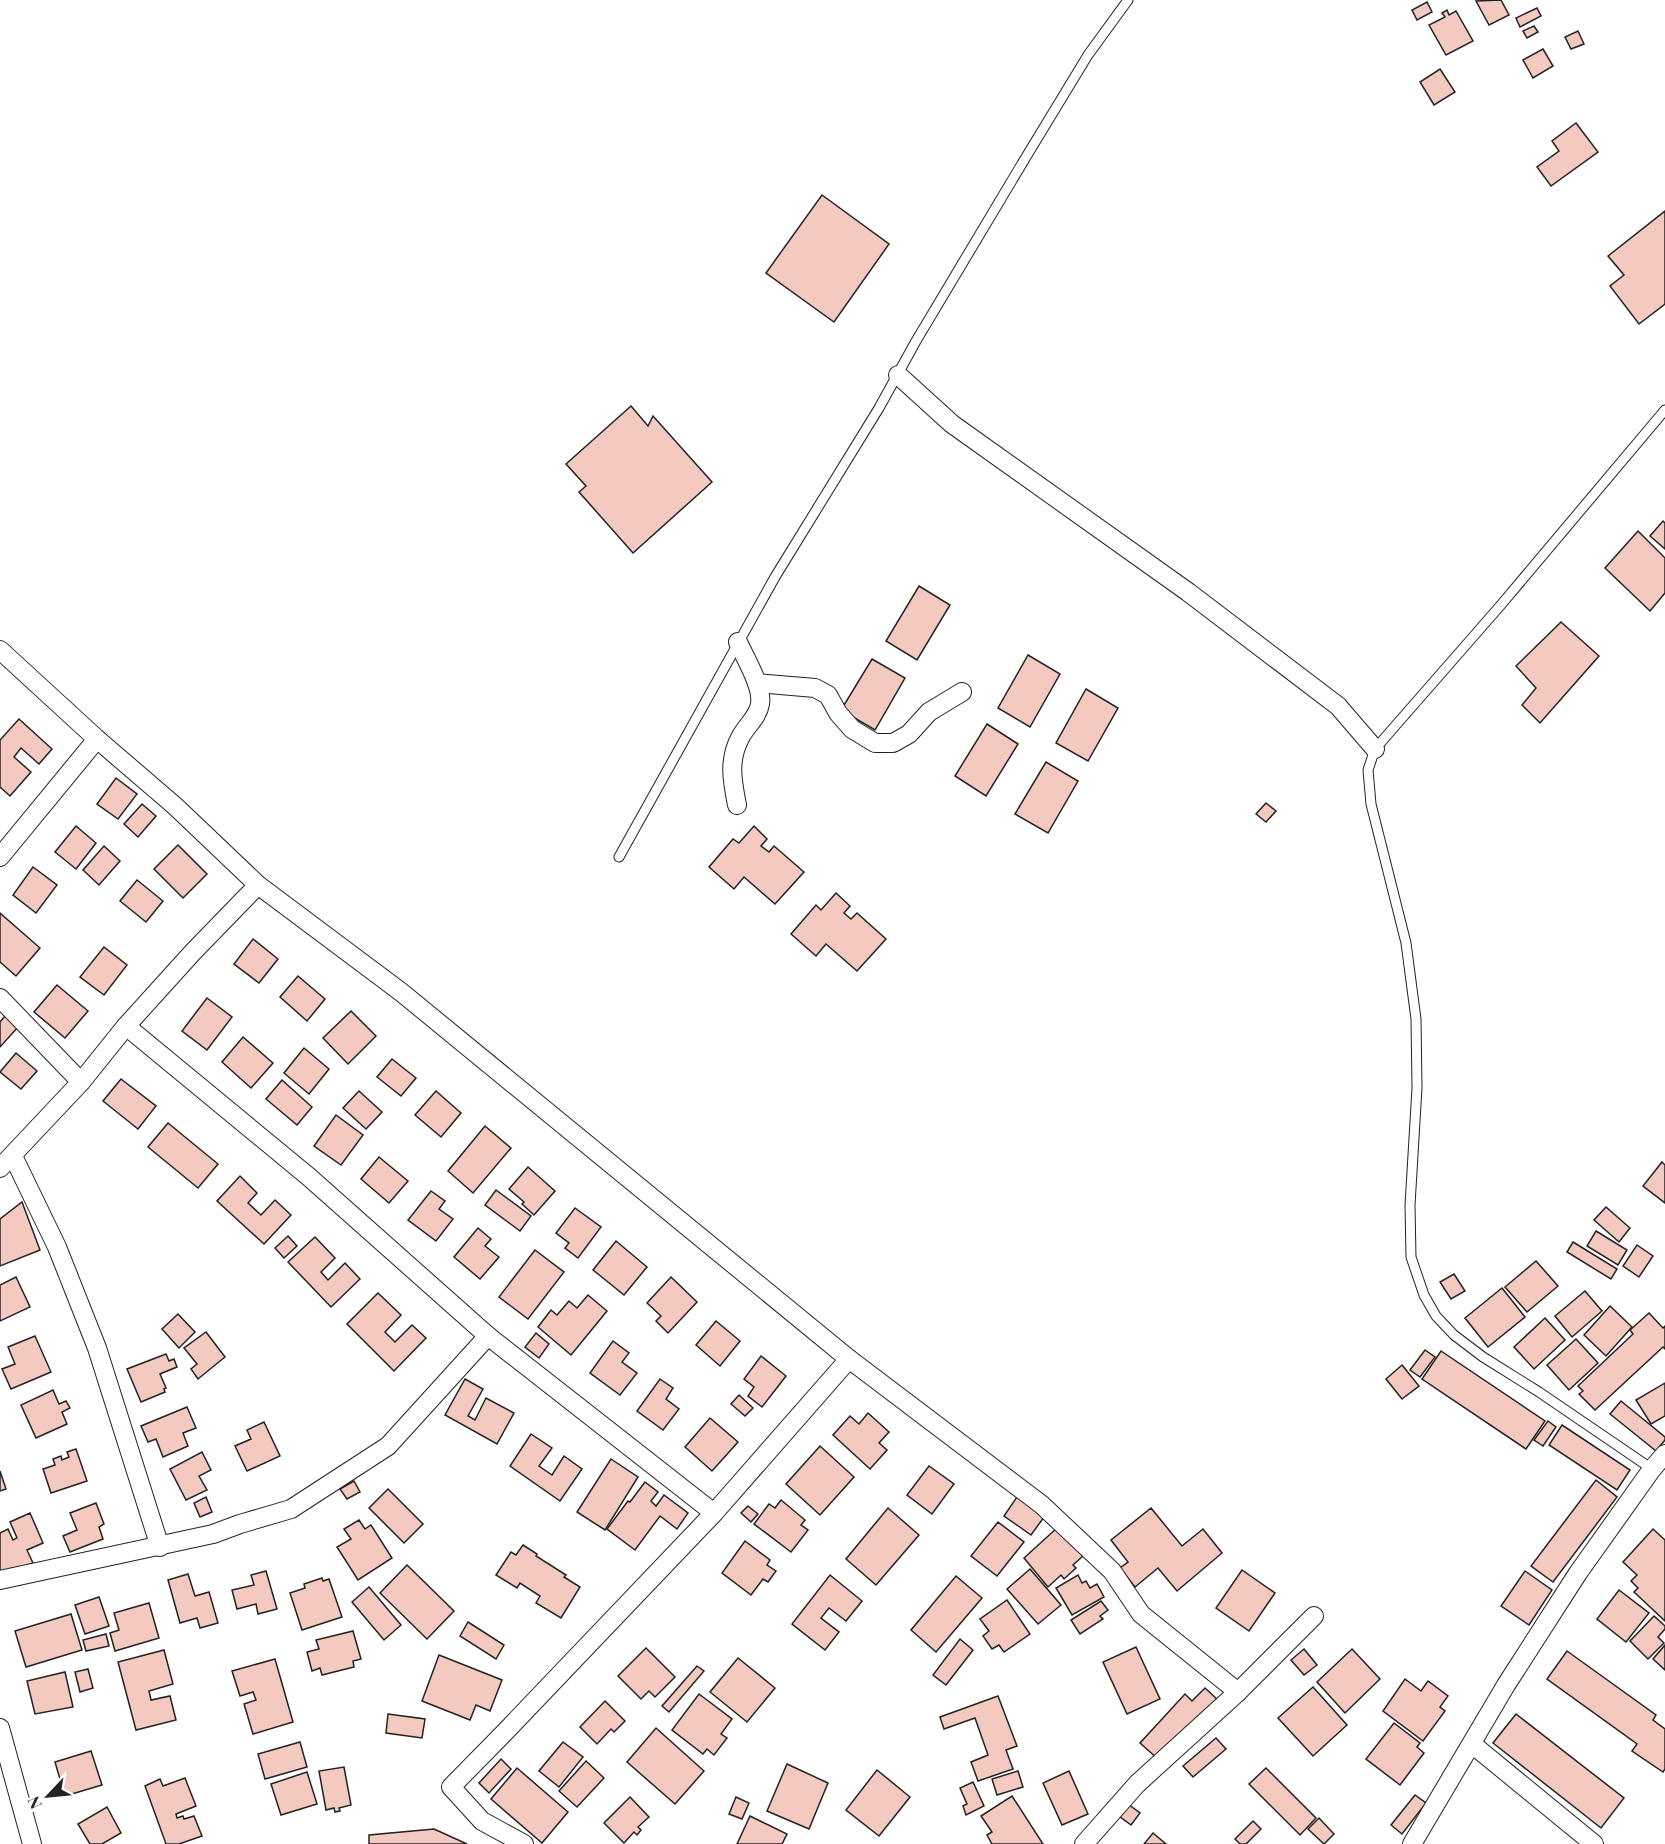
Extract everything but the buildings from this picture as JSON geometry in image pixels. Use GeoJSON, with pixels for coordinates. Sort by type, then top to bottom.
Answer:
{"type":"FeatureCollection","features":[{"type":"Feature","properties":{"kind":"street"},"geometry":{"type":"LineString","coordinates":[[898,375],[952,424],[1188,592],[1338,706],[1375,749]]}},
{"type":"Feature","properties":{"kind":"street"},"geometry":{"type":"LineString","coordinates":[[737,805],[731,775],[734,754],[741,735],[755,717],[761,702],[757,683],[738,642]]}},
{"type":"Feature","properties":{"kind":"street"},"geometry":{"type":"LineString","coordinates":[[0,650],[97,739],[175,806],[258,885],[401,992],[849,1359],[1042,1505],[1112,1571],[1141,1614],[1238,1692]]}},
{"type":"Feature","properties":{"kind":"street"},"geometry":{"type":"LineString","coordinates":[[757,683],[815,688],[828,695],[838,713],[852,729],[875,743],[893,743],[909,734],[929,711],[962,692]]}},
{"type":"Feature","properties":{"kind":"street"},"geometry":{"type":"LineString","coordinates":[[0,857],[97,739]]}},
{"type":"Feature","properties":{"kind":"street"},"geometry":{"type":"LineString","coordinates":[[160,1547],[97,1348],[57,1247],[7,1162],[81,1082],[126,1026],[193,952],[258,885]]}},
{"type":"Feature","properties":{"kind":"street"},"geometry":{"type":"LineString","coordinates":[[0,998],[81,1082]]}},
{"type":"Feature","properties":{"kind":"street"},"geometry":{"type":"LineString","coordinates":[[126,1026],[309,1178],[488,1336],[714,1513]]}},
{"type":"Feature","properties":{"kind":"street"},"geometry":{"type":"LineString","coordinates":[[0,1580],[160,1547],[213,1534],[291,1509],[388,1446],[488,1336]]}},
{"type":"Feature","properties":{"kind":"street"},"geometry":{"type":"LineString","coordinates":[[524,1844],[482,1821],[451,1787],[545,1692],[714,1513],[849,1359]]}},
{"type":"Feature","properties":{"kind":"street"},"geometry":{"type":"LineString","coordinates":[[1413,1844],[1506,1685],[1578,1573],[1665,1454]]}},
{"type":"Feature","properties":{"kind":"street"},"geometry":{"type":"LineString","coordinates":[[1084,1844],[1137,1784],[1238,1692],[1314,1616]]}},
{"type":"Feature","properties":{"kind":"street"},"geometry":{"type":"LineString","coordinates":[[0,1728],[32,1844]]}},
{"type":"Feature","properties":{"kind":"street"},"geometry":{"type":"LineString","coordinates":[[1472,1744],[1594,1844]]}},
{"type":"Feature","properties":{"kind":"lane"},"geometry":{"type":"LineString","coordinates":[[619,857],[775,577],[879,408],[1026,157],[1088,56],[1128,0]]}},
{"type":"Feature","properties":{"kind":"lane"},"geometry":{"type":"LineString","coordinates":[[1652,1469],[1483,1357],[1454,1335],[1436,1316],[1424,1295],[1411,1257],[1410,1204],[1418,1088],[1416,1019],[1406,943],[1371,804],[1368,770],[1375,749],[1500,606],[1665,410]]}}]}
